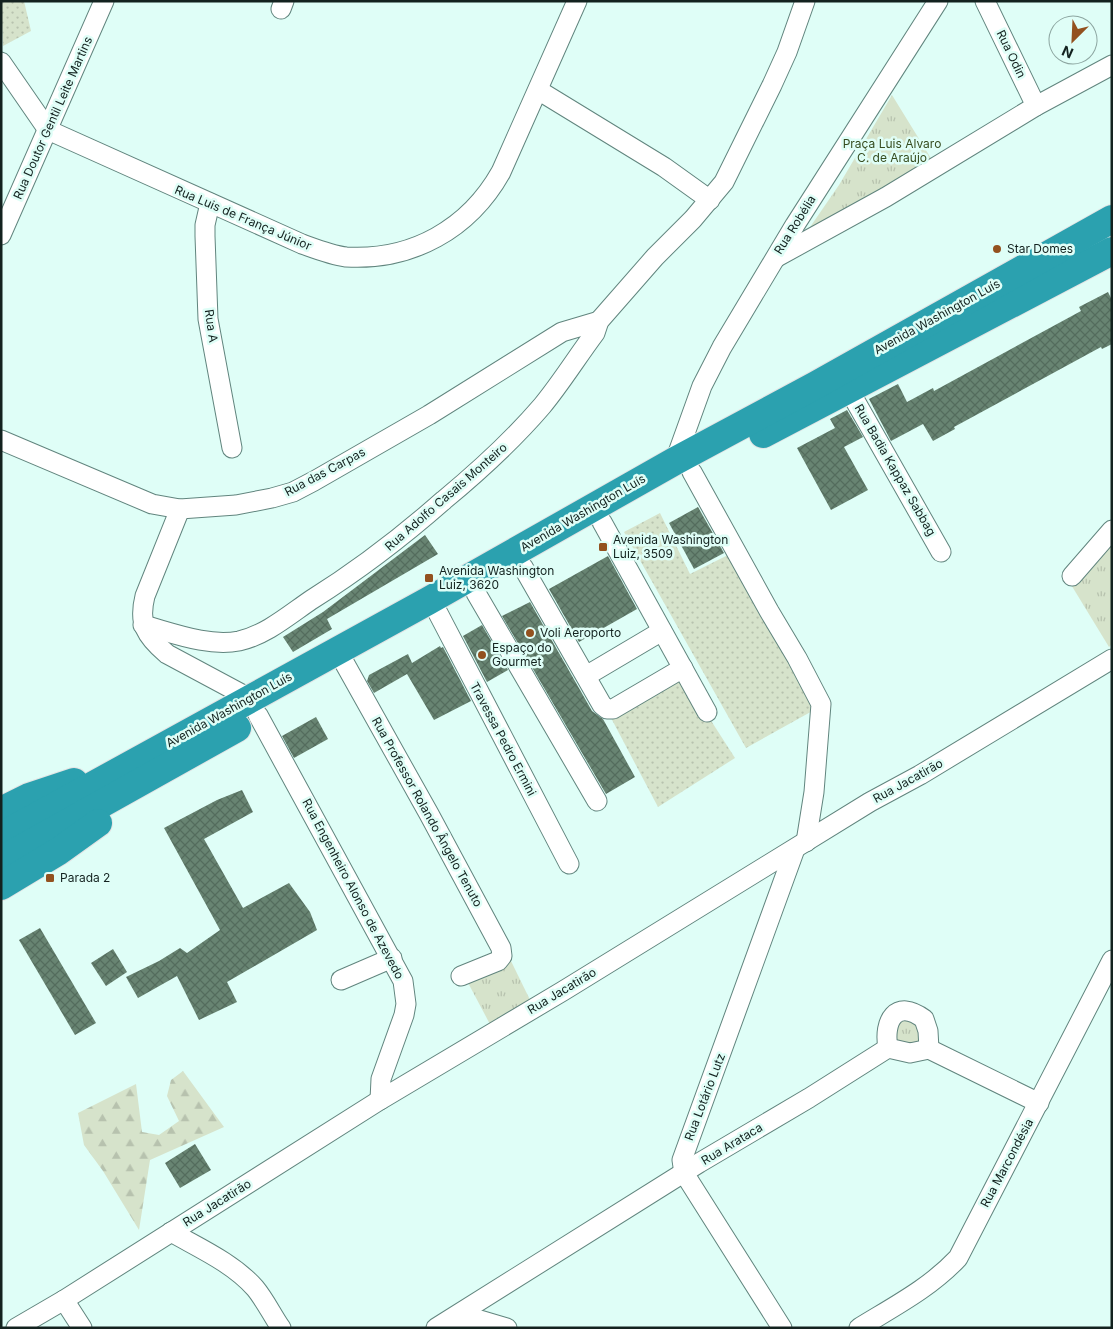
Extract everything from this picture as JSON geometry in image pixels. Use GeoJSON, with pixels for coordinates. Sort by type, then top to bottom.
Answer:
{"type":"FeatureCollection","features":[{"type":"Feature","properties":{"kind":"highway","name":"Avenida Washington Luís"},"geometry":{"type":"LineString","coordinates":[[9,837],[29,797],[72,782],[117,772],[345,664],[602,522],[683,466],[816,385],[1112,219]]}},
{"type":"Feature","properties":{"kind":"highway","name":"Avenida Washington Luís"},"geometry":{"type":"LineString","coordinates":[[9,837],[187,756],[254,707],[428,601],[683,466],[849,390],[1112,251]]}},
{"type":"Feature","properties":{"kind":"highway"},"geometry":{"type":"LineString","coordinates":[[1,886],[58,852],[121,807],[187,756]]}},
{"type":"Feature","properties":{"kind":"street"},"geometry":{"type":"LineString","coordinates":[[91,33],[93,1]]}},
{"type":"Feature","properties":{"kind":"street","name":"Rua Doutor Gentil Leite Martins"},"geometry":{"type":"LineString","coordinates":[[1,235],[104,1]]}},
{"type":"Feature","properties":{"kind":"street","name":"Rua Luis de França Júnior"},"geometry":{"type":"LineString","coordinates":[[48,130],[302,244],[325,252],[345,256],[393,255],[411,250],[437,238],[450,229],[487,195],[501,172],[577,1]]}},
{"type":"Feature","properties":{"kind":"street","name":"Rua Adolfo Casais Monteiro"},"geometry":{"type":"LineString","coordinates":[[143,625],[210,641],[238,641],[266,630],[357,570],[412,528],[500,452],[543,405],[595,333],[600,321],[644,269],[710,200],[724,182],[764,104],[805,1]]}},
{"type":"Feature","properties":{"kind":"street","name":"Rua Robélia"},"geometry":{"type":"LineString","coordinates":[[683,466],[702,386],[722,347],[795,225],[938,1]]}},
{"type":"Feature","properties":{"kind":"street","name":"Rua Odin"},"geometry":{"type":"LineString","coordinates":[[985,1],[1036,106]]}},
{"type":"Feature","properties":{"kind":"street"},"geometry":{"type":"LineString","coordinates":[[1,62],[48,130]]}},
{"type":"Feature","properties":{"kind":"street"},"geometry":{"type":"LineString","coordinates":[[776,258],[886,197],[1036,106],[1112,65]]}},
{"type":"Feature","properties":{"kind":"street"},"geometry":{"type":"LineString","coordinates":[[538,90],[664,167],[710,200]]}},
{"type":"Feature","properties":{"kind":"street","name":"Rua A"},"geometry":{"type":"LineString","coordinates":[[210,202],[205,231],[208,319],[232,448]]}},
{"type":"Feature","properties":{"kind":"street","name":"Rua das Carpas"},"geometry":{"type":"LineString","coordinates":[[1,440],[152,504],[180,509],[236,505],[272,498],[293,492],[429,416],[562,332],[600,321]]}},
{"type":"Feature","properties":{"kind":"street","name":"Rua Badia Kappaz Sabbag"},"geometry":{"type":"LineString","coordinates":[[849,390],[941,552]]}},
{"type":"Feature","properties":{"kind":"street","name":"Rua Lotário Lutz"},"geometry":{"type":"LineString","coordinates":[[683,466],[797,658],[821,704],[814,792],[801,846],[682,1156],[684,1173]]}},
{"type":"Feature","properties":{"kind":"street"},"geometry":{"type":"LineString","coordinates":[[180,509],[145,596],[142,608],[143,625],[152,640],[166,654],[254,707]]}},
{"type":"Feature","properties":{"kind":"street"},"geometry":{"type":"LineString","coordinates":[[602,522],[707,712]]}},
{"type":"Feature","properties":{"kind":"street"},"geometry":{"type":"LineString","coordinates":[[1072,576],[1112,530]]}},
{"type":"Feature","properties":{"kind":"street"},"geometry":{"type":"LineString","coordinates":[[522,567],[602,705],[607,709],[613,709],[683,668]]}},
{"type":"Feature","properties":{"kind":"street"},"geometry":{"type":"LineString","coordinates":[[476,593],[597,801]]}},
{"type":"Feature","properties":{"kind":"street","name":"Travessa Pedro Ermini"},"geometry":{"type":"LineString","coordinates":[[438,614],[569,864]]}},
{"type":"Feature","properties":{"kind":"street"},"geometry":{"type":"LineString","coordinates":[[586,676],[662,631]]}},
{"type":"Feature","properties":{"kind":"street","name":"Rua Jacatirão"},"geometry":{"type":"LineString","coordinates":[[16,1328],[64,1300],[380,1100],[1112,660]]}},
{"type":"Feature","properties":{"kind":"street","name":"Rua Professor Rolando Ângelo Tenuto"},"geometry":{"type":"LineString","coordinates":[[345,664],[489,924],[502,953],[498,961],[462,976]]}},
{"type":"Feature","properties":{"kind":"street","name":"Rua Engenheiro Alonso de Azevedo"},"geometry":{"type":"LineString","coordinates":[[254,707],[403,981],[406,1004],[404,1015],[381,1080],[380,1100]]}},
{"type":"Feature","properties":{"kind":"street"},"geometry":{"type":"LineString","coordinates":[[342,980],[392,958]]}},
{"type":"Feature","properties":{"kind":"street","name":"Rua Marcondésia"},"geometry":{"type":"LineString","coordinates":[[859,1328],[927,1286],[945,1272],[958,1258],[1110,969]]}},
{"type":"Feature","properties":{"kind":"street"},"geometry":{"type":"LineString","coordinates":[[929,1049],[928,1031],[924,1019],[909,1010],[900,1010],[894,1014],[889,1021],[886,1031],[888,1048],[910,1053],[929,1049],[1038,1104]]}},
{"type":"Feature","properties":{"kind":"street","name":"Rua Arataca"},"geometry":{"type":"LineString","coordinates":[[444,1323],[684,1173],[813,1104],[888,1048]]}},
{"type":"Feature","properties":{"kind":"street"},"geometry":{"type":"LineString","coordinates":[[684,1173],[782,1328]]}},
{"type":"Feature","properties":{"kind":"street"},"geometry":{"type":"LineString","coordinates":[[171,1232],[209,1254],[245,1279],[256,1289],[281,1328]]}},
{"type":"Feature","properties":{"kind":"street"},"geometry":{"type":"LineString","coordinates":[[64,1300],[82,1328]]}},
{"type":"Feature","properties":{"kind":"street"},"geometry":{"type":"LineString","coordinates":[[444,1323],[480,1320],[507,1328]]}},
{"type":"Feature","properties":{"kind":"green space"},"geometry":{"type":"Polygon","coordinates":[[[1,1],[24,1],[31,31],[3,46],[1,1]]]}},
{"type":"Feature","properties":{"kind":"green space","name":"Praça Luis Alvaro C. de Araújo"},"geometry":{"type":"Polygon","coordinates":[[[892,95],[932,160],[806,233],[839,185],[892,95]]]}},
{"type":"Feature","properties":{"kind":"green space"},"geometry":{"type":"Polygon","coordinates":[[[660,513],[690,574],[734,552],[816,709],[746,748],[624,532],[660,513]]]}},
{"type":"Feature","properties":{"kind":"green space"},"geometry":{"type":"Polygon","coordinates":[[[1112,539],[1112,644],[1109,647],[1070,583],[1112,539]]]}},
{"type":"Feature","properties":{"kind":"green space"},"geometry":{"type":"Polygon","coordinates":[[[681,674],[735,758],[658,807],[610,716],[681,674]]]}},
{"type":"Feature","properties":{"kind":"green space"},"geometry":{"type":"Polygon","coordinates":[[[509,957],[533,1006],[492,1028],[466,979],[509,957]]]}},
{"type":"Feature","properties":{"kind":"green space"},"geometry":{"type":"Polygon","coordinates":[[[914,1017],[922,1042],[897,1047],[893,1021],[914,1017]]]}},
{"type":"Feature","properties":{"kind":"green space"},"geometry":{"type":"Polygon","coordinates":[[[183,1071],[224,1127],[150,1160],[139,1230],[103,1171],[84,1145],[78,1113],[136,1084],[142,1132],[159,1135],[179,1121],[167,1096],[171,1080],[183,1071]]]}},
{"type":"Feature","properties":{"kind":"building"},"geometry":{"type":"Polygon","coordinates":[[[1108,292],[1112,300],[1112,344],[1102,349],[1101,347],[954,427],[955,429],[933,441],[923,424],[891,441],[869,399],[898,384],[907,402],[933,388],[934,391],[1081,311],[1079,307],[1108,292]]]}},
{"type":"Feature","properties":{"kind":"building"},"geometry":{"type":"Polygon","coordinates":[[[847,410],[863,437],[844,447],[868,490],[831,510],[797,448],[835,428],[830,419],[847,410]]]}},
{"type":"Feature","properties":{"kind":"building"},"geometry":{"type":"Polygon","coordinates":[[[698,507],[724,553],[694,569],[669,523],[698,507]]]}},
{"type":"Feature","properties":{"kind":"building"},"geometry":{"type":"Polygon","coordinates":[[[425,535],[438,554],[327,619],[332,629],[293,652],[283,637],[323,612],[425,535]]]}},
{"type":"Feature","properties":{"kind":"building"},"geometry":{"type":"Polygon","coordinates":[[[608,556],[637,609],[579,642],[549,589],[608,556]]]}},
{"type":"Feature","properties":{"kind":"building"},"geometry":{"type":"Polygon","coordinates":[[[530,602],[592,711],[603,719],[635,777],[606,794],[502,616],[530,602]]]}},
{"type":"Feature","properties":{"kind":"building","name":"Espaço do Gourmet"},"geometry":{"type":"Polygon","coordinates":[[[482,625],[508,670],[487,682],[463,636],[482,625]]]}},
{"type":"Feature","properties":{"kind":"building"},"geometry":{"type":"Polygon","coordinates":[[[440,646],[441,648],[443,647],[471,701],[434,720],[407,674],[374,693],[367,681],[369,675],[408,654],[412,663],[440,646]]]}},
{"type":"Feature","properties":{"kind":"building"},"geometry":{"type":"Polygon","coordinates":[[[316,717],[328,739],[294,758],[282,736],[316,717]]]}},
{"type":"Feature","properties":{"kind":"building"},"geometry":{"type":"Polygon","coordinates":[[[242,790],[253,812],[204,839],[243,908],[289,883],[310,912],[317,930],[227,982],[237,1002],[199,1020],[177,976],[138,998],[126,977],[159,961],[180,948],[187,953],[220,930],[164,828],[217,800],[242,790]]]}},
{"type":"Feature","properties":{"kind":"building"},"geometry":{"type":"Polygon","coordinates":[[[40,928],[96,1023],[75,1035],[19,940],[40,928]]]}},
{"type":"Feature","properties":{"kind":"building"},"geometry":{"type":"Polygon","coordinates":[[[113,949],[127,972],[106,986],[91,963],[113,949]]]}},
{"type":"Feature","properties":{"kind":"building"},"geometry":{"type":"Polygon","coordinates":[[[195,1144],[211,1170],[180,1188],[165,1163],[195,1144]]]}},
{"type":"Feature","properties":{"kind":"place","name":"Star Domes"},"geometry":{"type":"Point","coordinates":[997,249]}},
{"type":"Feature","properties":{"kind":"place","name":"Avenida Washington Luiz, 3509"},"geometry":{"type":"Point","coordinates":[603,547]}},
{"type":"Feature","properties":{"kind":"place","name":"Avenida Washington Luiz, 3620"},"geometry":{"type":"Point","coordinates":[429,578]}},
{"type":"Feature","properties":{"kind":"place","name":"Voli Aeroporto"},"geometry":{"type":"Point","coordinates":[530,633]}},
{"type":"Feature","properties":{"kind":"place","name":"Espaço do Gourmet"},"geometry":{"type":"Point","coordinates":[482,655]}},
{"type":"Feature","properties":{"kind":"place","name":"Parada 2"},"geometry":{"type":"Point","coordinates":[50,878]}}]}
